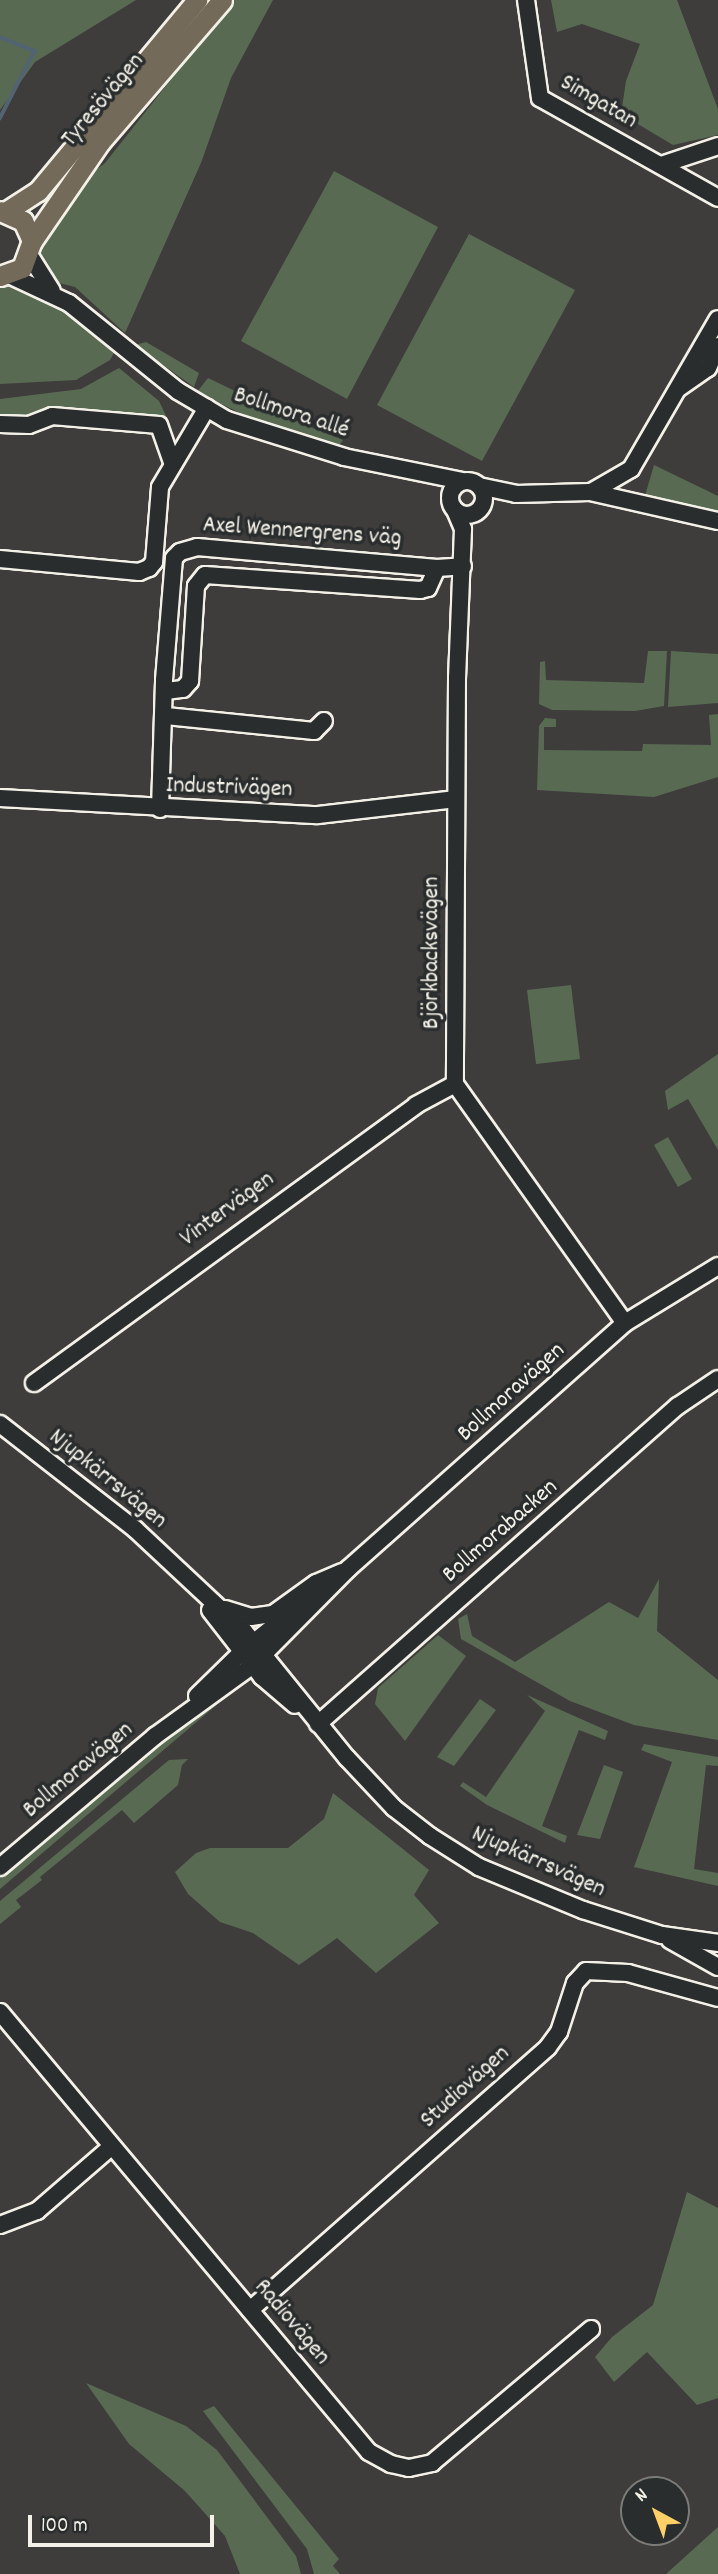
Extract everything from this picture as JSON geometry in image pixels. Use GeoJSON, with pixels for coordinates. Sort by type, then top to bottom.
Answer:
{"type":"FeatureCollection","features":[{"type":"Feature","properties":{"kind":"main road","name":"Tyresövägen"},"geometry":{"type":"LineString","coordinates":[[3,211],[38,191],[197,0]]}},
{"type":"Feature","properties":{"kind":"main road","name":"Tyresövägen"},"geometry":{"type":"LineString","coordinates":[[5,275],[31,249],[100,142],[222,0]]}},
{"type":"Feature","properties":{"kind":"main road","name":"Tyresövägen"},"geometry":{"type":"LineString","coordinates":[[3,211],[23,220],[31,249]]}},
{"type":"Feature","properties":{"kind":"street","name":"Simgatan"},"geometry":{"type":"LineString","coordinates":[[527,0],[540,98],[718,198]]}},
{"type":"Feature","properties":{"kind":"street"},"geometry":{"type":"LineString","coordinates":[[661,165],[718,146]]}},
{"type":"Feature","properties":{"kind":"street","name":"Bollmora allé"},"geometry":{"type":"LineString","coordinates":[[31,249],[53,293]]}},
{"type":"Feature","properties":{"kind":"street","name":"Bollmora allé"},"geometry":{"type":"LineString","coordinates":[[5,275],[53,293],[178,391],[227,421],[344,457],[516,494],[590,492],[718,521]]}},
{"type":"Feature","properties":{"kind":"street"},"geometry":{"type":"LineString","coordinates":[[590,492],[631,469],[718,319]]}},
{"type":"Feature","properties":{"kind":"street"},"geometry":{"type":"LineString","coordinates":[[679,387],[708,368],[718,347]]}},
{"type":"Feature","properties":{"kind":"street"},"geometry":{"type":"LineString","coordinates":[[0,559],[139,572],[149,568],[154,562],[160,487],[207,408]]}},
{"type":"Feature","properties":{"kind":"street"},"geometry":{"type":"LineString","coordinates":[[0,424],[29,425],[52,416],[159,425],[173,465]]}},
{"type":"Feature","properties":{"kind":"street"},"geometry":{"type":"LineString","coordinates":[[426,475],[464,513]]}},
{"type":"Feature","properties":{"kind":"street"},"geometry":{"type":"LineString","coordinates":[[462,481],[454,487],[464,513]]}},
{"type":"Feature","properties":{"kind":"street"},"geometry":{"type":"LineString","coordinates":[[464,513],[484,496],[480,486]]}},
{"type":"Feature","properties":{"kind":"street","name":"Bollmora allé"},"geometry":{"type":"LineString","coordinates":[[464,513],[516,494]]}},
{"type":"Feature","properties":{"kind":"street","name":"Björkbacksvägen"},"geometry":{"type":"LineString","coordinates":[[455,1084],[456,799],[464,513]]}},
{"type":"Feature","properties":{"kind":"street","name":"Axel Wennergrens väg"},"geometry":{"type":"LineString","coordinates":[[160,809],[174,558],[185,548],[437,568],[463,566]]}},
{"type":"Feature","properties":{"kind":"street","name":"Axel Wennergrens väg"},"geometry":{"type":"LineString","coordinates":[[166,691],[183,689],[190,681],[196,586],[205,575],[420,590],[428,588],[437,568]]}},
{"type":"Feature","properties":{"kind":"street"},"geometry":{"type":"LineString","coordinates":[[166,716],[314,732],[324,721]]}},
{"type":"Feature","properties":{"kind":"street","name":"Industrivägen"},"geometry":{"type":"LineString","coordinates":[[0,798],[318,816],[456,799]]}},
{"type":"Feature","properties":{"kind":"street"},"geometry":{"type":"LineString","coordinates":[[455,1084],[625,1323]]}},
{"type":"Feature","properties":{"kind":"street","name":"Vintervägen"},"geometry":{"type":"LineString","coordinates":[[34,1382],[247,1224],[416,1105],[455,1084]]}},
{"type":"Feature","properties":{"kind":"street","name":"Bollmoravägen"},"geometry":{"type":"LineString","coordinates":[[0,1867],[253,1653],[625,1323],[718,1266]]}},
{"type":"Feature","properties":{"kind":"street","name":"Bollmorabacken"},"geometry":{"type":"LineString","coordinates":[[318,1724],[678,1406],[718,1379]]}},
{"type":"Feature","properties":{"kind":"street","name":"Njupkärrsvägen"},"geometry":{"type":"LineString","coordinates":[[0,1424],[135,1529],[218,1606],[253,1653]]}},
{"type":"Feature","properties":{"kind":"street","name":"Bollmoravägen"},"geometry":{"type":"LineString","coordinates":[[218,1606],[238,1615],[273,1614],[316,1583],[348,1569]]}},
{"type":"Feature","properties":{"kind":"street","name":"Njupkärrsvägen"},"geometry":{"type":"LineString","coordinates":[[183,1575],[394,1808],[479,1867],[583,1910],[662,1936],[718,1966],[718,1954]]}},
{"type":"Feature","properties":{"kind":"street","name":"Njupkärrsvägen"},"geometry":{"type":"LineString","coordinates":[[662,1936],[718,1943]]}},
{"type":"Feature","properties":{"kind":"street","name":"Studiovägen"},"geometry":{"type":"LineString","coordinates":[[250,2310],[548,2047],[559,2032],[575,1983],[586,1971],[628,1973],[718,1998]]}},
{"type":"Feature","properties":{"kind":"street","name":"Radiovägen"},"geometry":{"type":"LineString","coordinates":[[0,2012],[369,2452],[409,2468],[432,2463],[591,2329]]}},
{"type":"Feature","properties":{"kind":"street"},"geometry":{"type":"LineString","coordinates":[[0,2225],[37,2211],[112,2146]]}},
{"type":"Feature","properties":{"kind":"green space"},"geometry":{"type":"Polygon","coordinates":[[[0,0],[136,0],[35,62],[0,110],[0,0]]]}},
{"type":"Feature","properties":{"kind":"green space"},"geometry":{"type":"Polygon","coordinates":[[[234,0],[273,0],[231,78],[201,163],[125,333],[75,287],[59,283],[45,271],[38,240],[78,184],[105,163],[234,0]]]}},
{"type":"Feature","properties":{"kind":"green space"},"geometry":{"type":"Polygon","coordinates":[[[551,0],[677,0],[718,109],[718,135],[673,145],[621,114],[626,81],[640,44],[582,24],[557,32],[551,0]]]}},
{"type":"Feature","properties":{"kind":"green space"},"geometry":{"type":"Polygon","coordinates":[[[334,171],[438,227],[347,399],[241,341],[334,171]]]}},
{"type":"Feature","properties":{"kind":"green space"},"geometry":{"type":"Polygon","coordinates":[[[469,234],[575,290],[482,461],[377,405],[469,234]]]}},
{"type":"Feature","properties":{"kind":"green space"},"geometry":{"type":"Polygon","coordinates":[[[0,279],[30,289],[69,313],[114,353],[110,360],[76,380],[0,384],[0,279]]]}},
{"type":"Feature","properties":{"kind":"green space"},"geometry":{"type":"Polygon","coordinates":[[[146,342],[199,373],[194,387],[135,345],[146,342]]]}},
{"type":"Feature","properties":{"kind":"green space"},"geometry":{"type":"Polygon","coordinates":[[[119,368],[159,401],[168,420],[164,424],[125,413],[46,409],[27,418],[0,417],[0,399],[81,389],[119,368]]]}},
{"type":"Feature","properties":{"kind":"green space"},"geometry":{"type":"Polygon","coordinates":[[[208,378],[343,440],[339,446],[242,414],[197,392],[208,378]]]}},
{"type":"Feature","properties":{"kind":"green space"},"geometry":{"type":"Polygon","coordinates":[[[654,465],[718,496],[718,514],[644,499],[654,465]]]}},
{"type":"Feature","properties":{"kind":"green space"},"geometry":{"type":"Polygon","coordinates":[[[648,651],[667,651],[664,706],[635,711],[552,710],[539,704],[540,662],[545,661],[546,680],[644,683],[648,651]]]}},
{"type":"Feature","properties":{"kind":"green space"},"geometry":{"type":"Polygon","coordinates":[[[671,651],[718,654],[718,703],[668,707],[671,651]]]}},
{"type":"Feature","properties":{"kind":"green space"},"geometry":{"type":"Polygon","coordinates":[[[718,714],[718,777],[654,797],[537,790],[539,726],[545,718],[556,719],[556,727],[544,727],[544,750],[642,751],[643,744],[711,745],[709,715],[718,714]]]}},
{"type":"Feature","properties":{"kind":"green space"},"geometry":{"type":"Polygon","coordinates":[[[571,985],[580,1059],[536,1064],[527,990],[571,985]]]}},
{"type":"Feature","properties":{"kind":"green space"},"geometry":{"type":"Polygon","coordinates":[[[718,1054],[718,1150],[688,1099],[668,1110],[665,1091],[718,1054]]]}},
{"type":"Feature","properties":{"kind":"green space"},"geometry":{"type":"Polygon","coordinates":[[[668,1137],[692,1179],[678,1187],[654,1145],[668,1137]]]}},
{"type":"Feature","properties":{"kind":"green space"},"geometry":{"type":"Polygon","coordinates":[[[659,1579],[657,1631],[718,1680],[718,1740],[634,1725],[570,1701],[461,1639],[458,1619],[467,1614],[472,1636],[515,1662],[609,1602],[638,1618],[659,1579]]]}},
{"type":"Feature","properties":{"kind":"green space"},"geometry":{"type":"Polygon","coordinates":[[[438,1635],[466,1656],[405,1741],[375,1704],[378,1688],[438,1635]]]}},
{"type":"Feature","properties":{"kind":"green space"},"geometry":{"type":"Polygon","coordinates":[[[237,1681],[240,1685],[0,1889],[0,1876],[237,1681]]]}},
{"type":"Feature","properties":{"kind":"green space"},"geometry":{"type":"Polygon","coordinates":[[[527,1695],[608,1731],[605,1740],[579,1730],[542,1826],[567,1836],[565,1843],[487,1805],[460,1786],[463,1782],[486,1797],[545,1711],[527,1695]]]}},
{"type":"Feature","properties":{"kind":"green space"},"geometry":{"type":"Polygon","coordinates":[[[480,1699],[496,1710],[454,1766],[437,1757],[480,1699]]]}},
{"type":"Feature","properties":{"kind":"green space"},"geometry":{"type":"Polygon","coordinates":[[[644,1744],[718,1757],[718,1766],[706,1765],[694,1869],[718,1873],[718,1886],[634,1867],[672,1762],[641,1750],[644,1744]]]}},
{"type":"Feature","properties":{"kind":"green space"},"geometry":{"type":"Polygon","coordinates":[[[188,1759],[182,1765],[178,1785],[134,1823],[122,1810],[40,1877],[42,1880],[16,1900],[21,1907],[0,1924],[0,1901],[169,1760],[188,1759]]]}},
{"type":"Feature","properties":{"kind":"green space"},"geometry":{"type":"Polygon","coordinates":[[[604,1765],[623,1772],[600,1839],[577,1835],[604,1765]]]}},
{"type":"Feature","properties":{"kind":"green space"},"geometry":{"type":"Polygon","coordinates":[[[333,1793],[429,1870],[414,1895],[439,1923],[376,1973],[337,1938],[299,1965],[253,1933],[220,1922],[188,1894],[175,1872],[196,1853],[210,1848],[288,1848],[324,1819],[333,1793]]]}},
{"type":"Feature","properties":{"kind":"green space"},"geometry":{"type":"Polygon","coordinates":[[[687,2192],[718,2208],[718,2398],[697,2405],[647,2352],[614,2382],[595,2357],[612,2337],[653,2305],[687,2192]]]}},
{"type":"Feature","properties":{"kind":"green space"},"geometry":{"type":"Polygon","coordinates":[[[86,2383],[186,2426],[217,2450],[296,2556],[301,2574],[240,2574],[225,2536],[185,2491],[129,2444],[86,2383]]]}},
{"type":"Feature","properties":{"kind":"green space"},"geometry":{"type":"Polygon","coordinates":[[[214,2406],[339,2559],[333,2566],[340,2574],[314,2574],[307,2549],[203,2411],[214,2406]]]}},
{"type":"Feature","properties":{"kind":"green space"},"geometry":{"type":"Polygon","coordinates":[[[718,2527],[718,2574],[666,2574],[718,2527]]]}},
{"type":"Feature","properties":{"kind":"waterway"},"geometry":{"type":"LineString","coordinates":[[0,37],[35,51],[0,119]]}}]}
